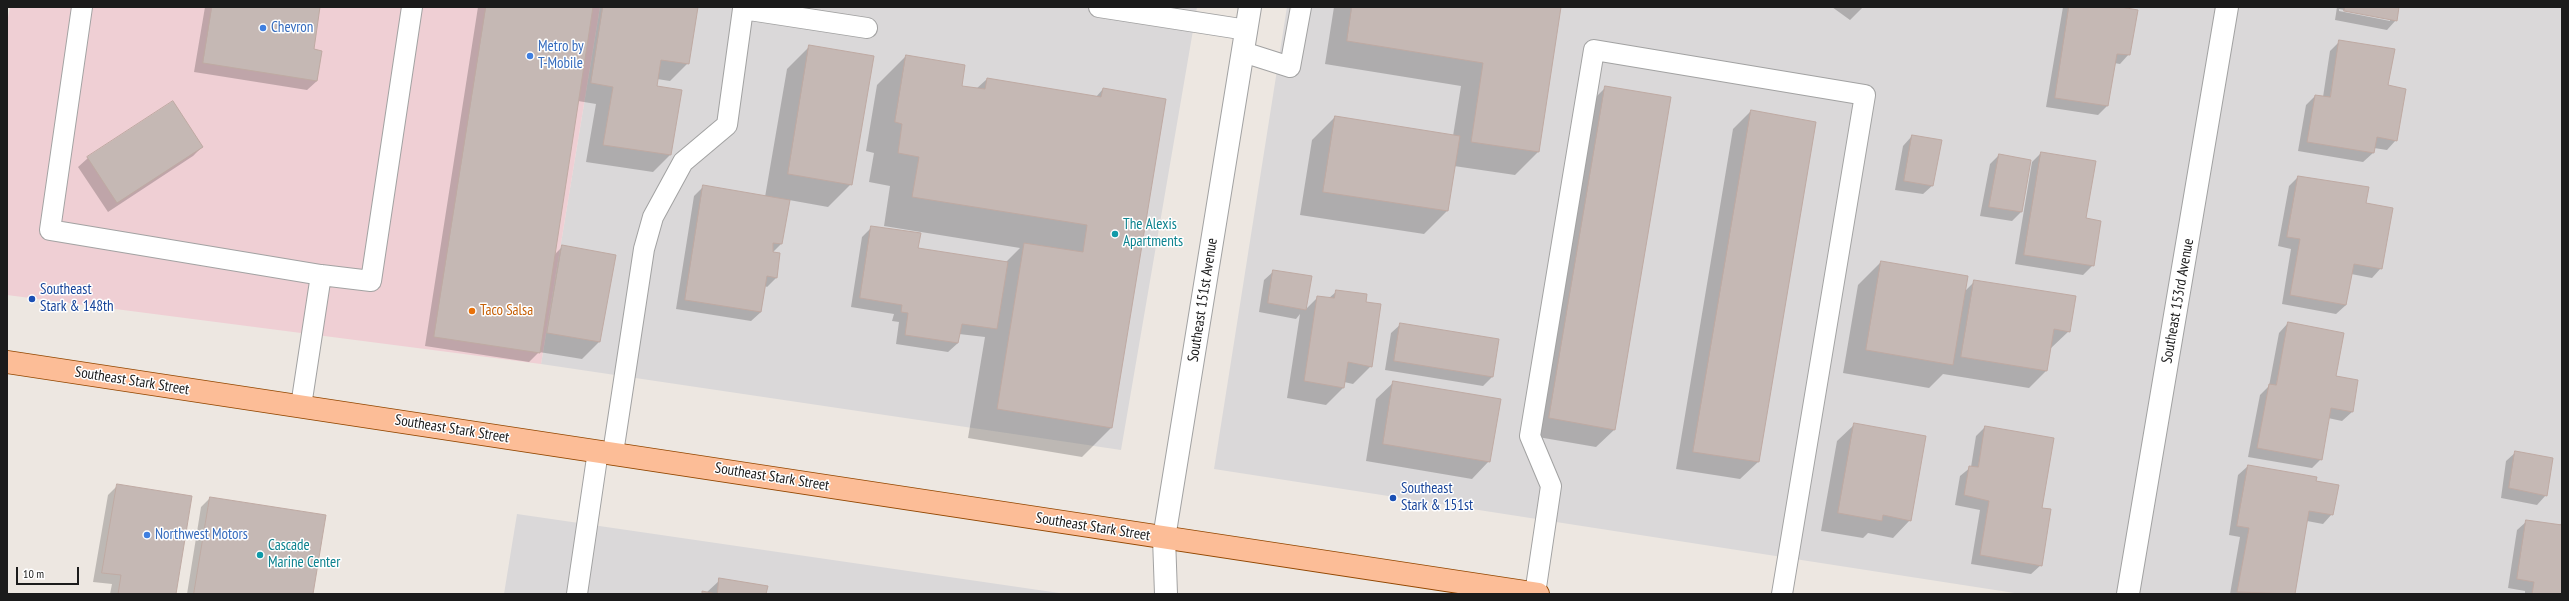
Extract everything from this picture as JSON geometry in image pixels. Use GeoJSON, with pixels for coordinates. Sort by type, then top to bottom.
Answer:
{"type":"FeatureCollection","features":[{"type":"Feature","properties":{"kind":"main road","name":"Southeast Stark Street"},"geometry":{"type":"LineString","coordinates":[[7,362],[1536,594]]}},
{"type":"Feature","properties":{"kind":"street","name":"Southeast 151st Avenue"},"geometry":{"type":"LineString","coordinates":[[1166,594],[1164,538],[1250,7]]}},
{"type":"Feature","properties":{"kind":"street","name":"Southeast 153rd Avenue"},"geometry":{"type":"LineString","coordinates":[[2128,594],[2227,7]]}},
{"type":"Feature","properties":{"kind":"lane"},"geometry":{"type":"LineString","coordinates":[[82,7],[50,230],[321,275],[371,281],[412,7]]}},
{"type":"Feature","properties":{"kind":"lane"},"geometry":{"type":"LineString","coordinates":[[1098,7],[1246,30]]}},
{"type":"Feature","properties":{"kind":"lane"},"geometry":{"type":"LineString","coordinates":[[1243,52],[1290,67],[1301,7]]}},
{"type":"Feature","properties":{"kind":"lane"},"geometry":{"type":"LineString","coordinates":[[577,594],[606,452],[644,249],[653,216],[683,162],[727,125],[743,9],[867,28]]}},
{"type":"Feature","properties":{"kind":"lane"},"geometry":{"type":"LineString","coordinates":[[1536,594],[1551,486],[1530,436],[1594,50],[1865,95],[1782,594]]}},
{"type":"Feature","properties":{"kind":"lane"},"geometry":{"type":"LineString","coordinates":[[301,406],[321,275]]}},
{"type":"Feature","properties":{"kind":"shaded area"},"geometry":{"type":"Polygon","coordinates":[[[10,7],[600,7],[541,364],[7,295],[7,23],[10,7]]]}},
{"type":"Feature","properties":{"kind":"shaded area"},"geometry":{"type":"Polygon","coordinates":[[[600,7],[1197,7],[1121,450],[541,364],[600,7]]]}},
{"type":"Feature","properties":{"kind":"shaded area"},"geometry":{"type":"Polygon","coordinates":[[[1287,7],[2562,7],[2562,594],[2021,594],[1214,469],[1287,7]]]}},
{"type":"Feature","properties":{"kind":"shaded area"},"geometry":{"type":"Polygon","coordinates":[[[517,514],[1066,594],[504,594],[517,514]]]}},
{"type":"Feature","properties":{"kind":"building","name":"Chevron"},"geometry":{"type":"Polygon","coordinates":[[[212,7],[320,7],[314,49],[322,51],[317,81],[203,63],[212,7]]]}},
{"type":"Feature","properties":{"kind":"building"},"geometry":{"type":"Polygon","coordinates":[[[486,7],[593,7],[540,353],[434,337],[486,7]]]}},
{"type":"Feature","properties":{"kind":"building"},"geometry":{"type":"Polygon","coordinates":[[[603,7],[698,7],[689,64],[661,60],[657,86],[682,90],[671,155],[603,145],[613,87],[591,83],[603,7]]]}},
{"type":"Feature","properties":{"kind":"building"},"geometry":{"type":"Polygon","coordinates":[[[1352,7],[1561,7],[1539,152],[1471,142],[1483,63],[1347,41],[1352,7]]]}},
{"type":"Feature","properties":{"kind":"building"},"geometry":{"type":"Polygon","coordinates":[[[2069,7],[2121,7],[2138,10],[2130,55],[2117,54],[2108,106],[2055,98],[2069,7]]]}},
{"type":"Feature","properties":{"kind":"building"},"geometry":{"type":"Polygon","coordinates":[[[2345,7],[2399,7],[2397,21],[2344,11],[2345,7]]]}},
{"type":"Feature","properties":{"kind":"building"},"geometry":{"type":"Polygon","coordinates":[[[2339,40],[2395,49],[2388,85],[2406,89],[2397,141],[2377,137],[2374,153],[2307,142],[2315,95],[2330,97],[2339,40]]]}},
{"type":"Feature","properties":{"kind":"building"},"geometry":{"type":"Polygon","coordinates":[[[809,45],[874,56],[852,185],[788,174],[809,45]]]}},
{"type":"Feature","properties":{"kind":"building","name":"The Alexis Apartments"},"geometry":{"type":"Polygon","coordinates":[[[906,55],[965,65],[962,86],[985,89],[987,78],[1101,97],[1103,88],[1166,99],[1112,428],[997,409],[1024,243],[1083,252],[1087,225],[912,197],[919,157],[898,153],[902,124],[895,122],[906,55]]]}},
{"type":"Feature","properties":{"kind":"building"},"geometry":{"type":"Polygon","coordinates":[[[1605,86],[1671,97],[1615,430],[1549,418],[1605,86]]]}},
{"type":"Feature","properties":{"kind":"building"},"geometry":{"type":"Polygon","coordinates":[[[173,101],[203,147],[117,203],[87,157],[173,101]]]}},
{"type":"Feature","properties":{"kind":"building"},"geometry":{"type":"Polygon","coordinates":[[[1751,110],[1816,122],[1759,462],[1693,452],[1751,110]]]}},
{"type":"Feature","properties":{"kind":"building"},"geometry":{"type":"Polygon","coordinates":[[[1335,116],[1460,136],[1448,211],[1323,192],[1335,116]]]}},
{"type":"Feature","properties":{"kind":"building"},"geometry":{"type":"Polygon","coordinates":[[[1912,135],[1942,140],[1933,186],[1904,181],[1912,135]]]}},
{"type":"Feature","properties":{"kind":"building"},"geometry":{"type":"Polygon","coordinates":[[[2041,152],[2096,161],[2086,218],[2101,221],[2094,266],[2024,255],[2041,152]]]}},
{"type":"Feature","properties":{"kind":"building"},"geometry":{"type":"Polygon","coordinates":[[[1999,154],[2031,160],[2022,212],[1989,207],[1999,154]]]}},
{"type":"Feature","properties":{"kind":"building"},"geometry":{"type":"Polygon","coordinates":[[[2298,176],[2369,187],[2366,203],[2393,208],[2382,269],[2354,264],[2346,305],[2290,295],[2300,239],[2287,237],[2298,176]]]}},
{"type":"Feature","properties":{"kind":"building"},"geometry":{"type":"Polygon","coordinates":[[[703,185],[790,200],[782,244],[773,243],[773,252],[780,253],[777,278],[767,276],[761,312],[685,300],[703,185]]]}},
{"type":"Feature","properties":{"kind":"building"},"geometry":{"type":"Polygon","coordinates":[[[871,226],[921,233],[918,248],[1008,262],[997,329],[962,324],[958,343],[905,335],[908,313],[901,312],[902,305],[860,298],[871,226]]]}},
{"type":"Feature","properties":{"kind":"building"},"geometry":{"type":"Polygon","coordinates":[[[562,245],[616,255],[600,342],[547,333],[562,245]]]}},
{"type":"Feature","properties":{"kind":"building"},"geometry":{"type":"Polygon","coordinates":[[[1881,261],[1968,276],[1953,365],[1866,350],[1881,261]]]}},
{"type":"Feature","properties":{"kind":"building"},"geometry":{"type":"Polygon","coordinates":[[[1273,270],[1312,276],[1306,310],[1268,303],[1273,270]]]}},
{"type":"Feature","properties":{"kind":"building"},"geometry":{"type":"Polygon","coordinates":[[[1974,280],[2076,296],[2070,332],[2054,329],[2047,371],[1961,357],[1974,280]]]}},
{"type":"Feature","properties":{"kind":"building"},"geometry":{"type":"Polygon","coordinates":[[[1336,290],[1367,294],[1366,302],[1381,304],[1372,367],[1348,362],[1344,388],[1304,381],[1317,296],[1334,298],[1336,290]]]}},
{"type":"Feature","properties":{"kind":"building"},"geometry":{"type":"Polygon","coordinates":[[[2288,322],[2344,333],[2336,376],[2358,380],[2353,412],[2331,408],[2322,460],[2257,448],[2269,384],[2276,385],[2288,322]]]}},
{"type":"Feature","properties":{"kind":"building"},"geometry":{"type":"Polygon","coordinates":[[[1400,323],[1499,339],[1493,377],[1394,361],[1400,323]]]}},
{"type":"Feature","properties":{"kind":"building"},"geometry":{"type":"Polygon","coordinates":[[[1393,381],[1501,399],[1490,462],[1383,444],[1393,381]]]}},
{"type":"Feature","properties":{"kind":"building"},"geometry":{"type":"Polygon","coordinates":[[[1854,423],[1926,436],[1911,521],[1883,515],[1882,521],[1838,513],[1854,423]]]}},
{"type":"Feature","properties":{"kind":"building"},"geometry":{"type":"Polygon","coordinates":[[[1985,426],[2054,438],[2042,508],[2051,509],[2042,566],[1980,555],[1989,501],[1964,495],[1969,466],[1978,467],[1985,426]]]}},
{"type":"Feature","properties":{"kind":"building"},"geometry":{"type":"Polygon","coordinates":[[[2515,451],[2553,458],[2547,496],[2509,488],[2515,451]]]}},
{"type":"Feature","properties":{"kind":"building"},"geometry":{"type":"Polygon","coordinates":[[[2248,465],[2317,477],[2316,481],[2339,485],[2333,515],[2309,511],[2295,594],[2237,592],[2249,528],[2237,526],[2248,465]]]}},
{"type":"Feature","properties":{"kind":"building","name":"Northwest Motors"},"geometry":{"type":"Polygon","coordinates":[[[117,484],[192,496],[176,594],[118,594],[121,575],[102,573],[117,484]]]}},
{"type":"Feature","properties":{"kind":"building","name":"Cascade Marine Center"},"geometry":{"type":"Polygon","coordinates":[[[210,497],[326,515],[313,594],[194,594],[210,497]]]}},
{"type":"Feature","properties":{"kind":"building"},"geometry":{"type":"Polygon","coordinates":[[[2526,520],[2562,525],[2562,594],[2532,594],[2534,582],[2517,579],[2526,520]]]}},
{"type":"Feature","properties":{"kind":"building"},"geometry":{"type":"Polygon","coordinates":[[[719,578],[768,586],[766,594],[717,594],[719,578]]]}},
{"type":"Feature","properties":{"kind":"building"},"geometry":{"type":"Polygon","coordinates":[[[702,591],[717,594],[702,594],[702,591]]]}},
{"type":"Feature","properties":{"kind":"place","name":"Chevron"},"geometry":{"type":"Point","coordinates":[263,28]}},
{"type":"Feature","properties":{"kind":"place","name":"Metro by T-Mobile"},"geometry":{"type":"Point","coordinates":[530,56]}},
{"type":"Feature","properties":{"kind":"place","name":"The Alexis Apartments"},"geometry":{"type":"Point","coordinates":[1115,234]}},
{"type":"Feature","properties":{"kind":"place","name":"Southeast Stark & 148th"},"geometry":{"type":"Point","coordinates":[32,299]}},
{"type":"Feature","properties":{"kind":"place","name":"Taco Salsa"},"geometry":{"type":"Point","coordinates":[472,311]}},
{"type":"Feature","properties":{"kind":"place","name":"Southeast Stark & 151st"},"geometry":{"type":"Point","coordinates":[1393,498]}},
{"type":"Feature","properties":{"kind":"place","name":"Northwest Motors"},"geometry":{"type":"Point","coordinates":[147,535]}},
{"type":"Feature","properties":{"kind":"place","name":"Cascade Marine Center"},"geometry":{"type":"Point","coordinates":[260,555]}}]}
